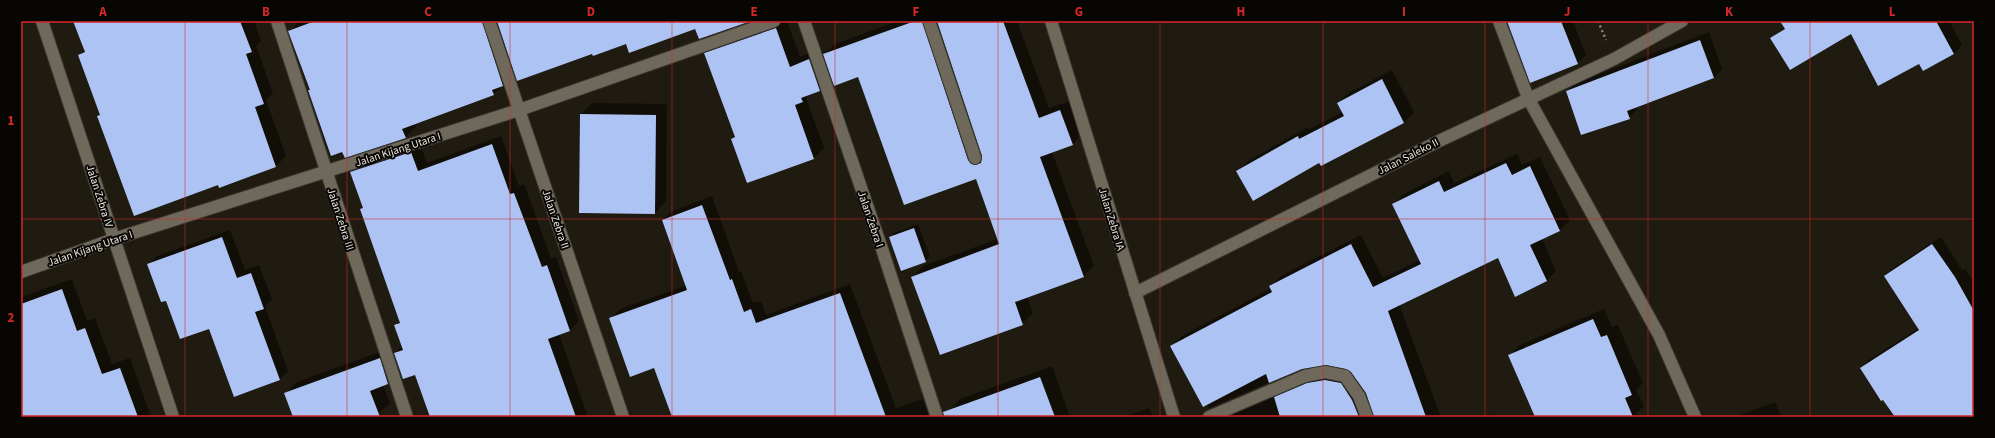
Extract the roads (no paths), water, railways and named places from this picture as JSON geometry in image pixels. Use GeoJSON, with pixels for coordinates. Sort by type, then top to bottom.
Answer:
{"type":"FeatureCollection","features":[{"type":"Feature","properties":{"kind":"street","name":"Jalan Zebra IV"},"geometry":{"type":"LineString","coordinates":[[42,21],[173,417]]}},
{"type":"Feature","properties":{"kind":"street","name":"Jalan Zebra III"},"geometry":{"type":"LineString","coordinates":[[277,21],[325,173],[407,417]]}},
{"type":"Feature","properties":{"kind":"street","name":"Jalan Zebra II"},"geometry":{"type":"LineString","coordinates":[[489,21],[623,417]]}},
{"type":"Feature","properties":{"kind":"street","name":"Jalan Kijang Utara I"},"geometry":{"type":"LineString","coordinates":[[21,272],[114,239],[519,110],[774,21]]}},
{"type":"Feature","properties":{"kind":"street","name":"Jalan Zebra I"},"geometry":{"type":"LineString","coordinates":[[804,21],[882,249],[937,417]]}},
{"type":"Feature","properties":{"kind":"street"},"geometry":{"type":"LineString","coordinates":[[929,21],[975,158]]}},
{"type":"Feature","properties":{"kind":"street","name":"Jalan Zebra IA"},"geometry":{"type":"LineString","coordinates":[[1051,21],[1174,417]]}},
{"type":"Feature","properties":{"kind":"street"},"geometry":{"type":"LineString","coordinates":[[1499,21],[1528,98],[1659,335],[1695,417]]}},
{"type":"Feature","properties":{"kind":"street","name":"Jalan Saleko II"},"geometry":{"type":"LineString","coordinates":[[1135,293],[1438,141],[1614,59],[1682,21]]}},
{"type":"Feature","properties":{"kind":"street"},"geometry":{"type":"LineString","coordinates":[[1209,417],[1305,376],[1325,372],[1345,376],[1359,396],[1367,417]]}}]}
